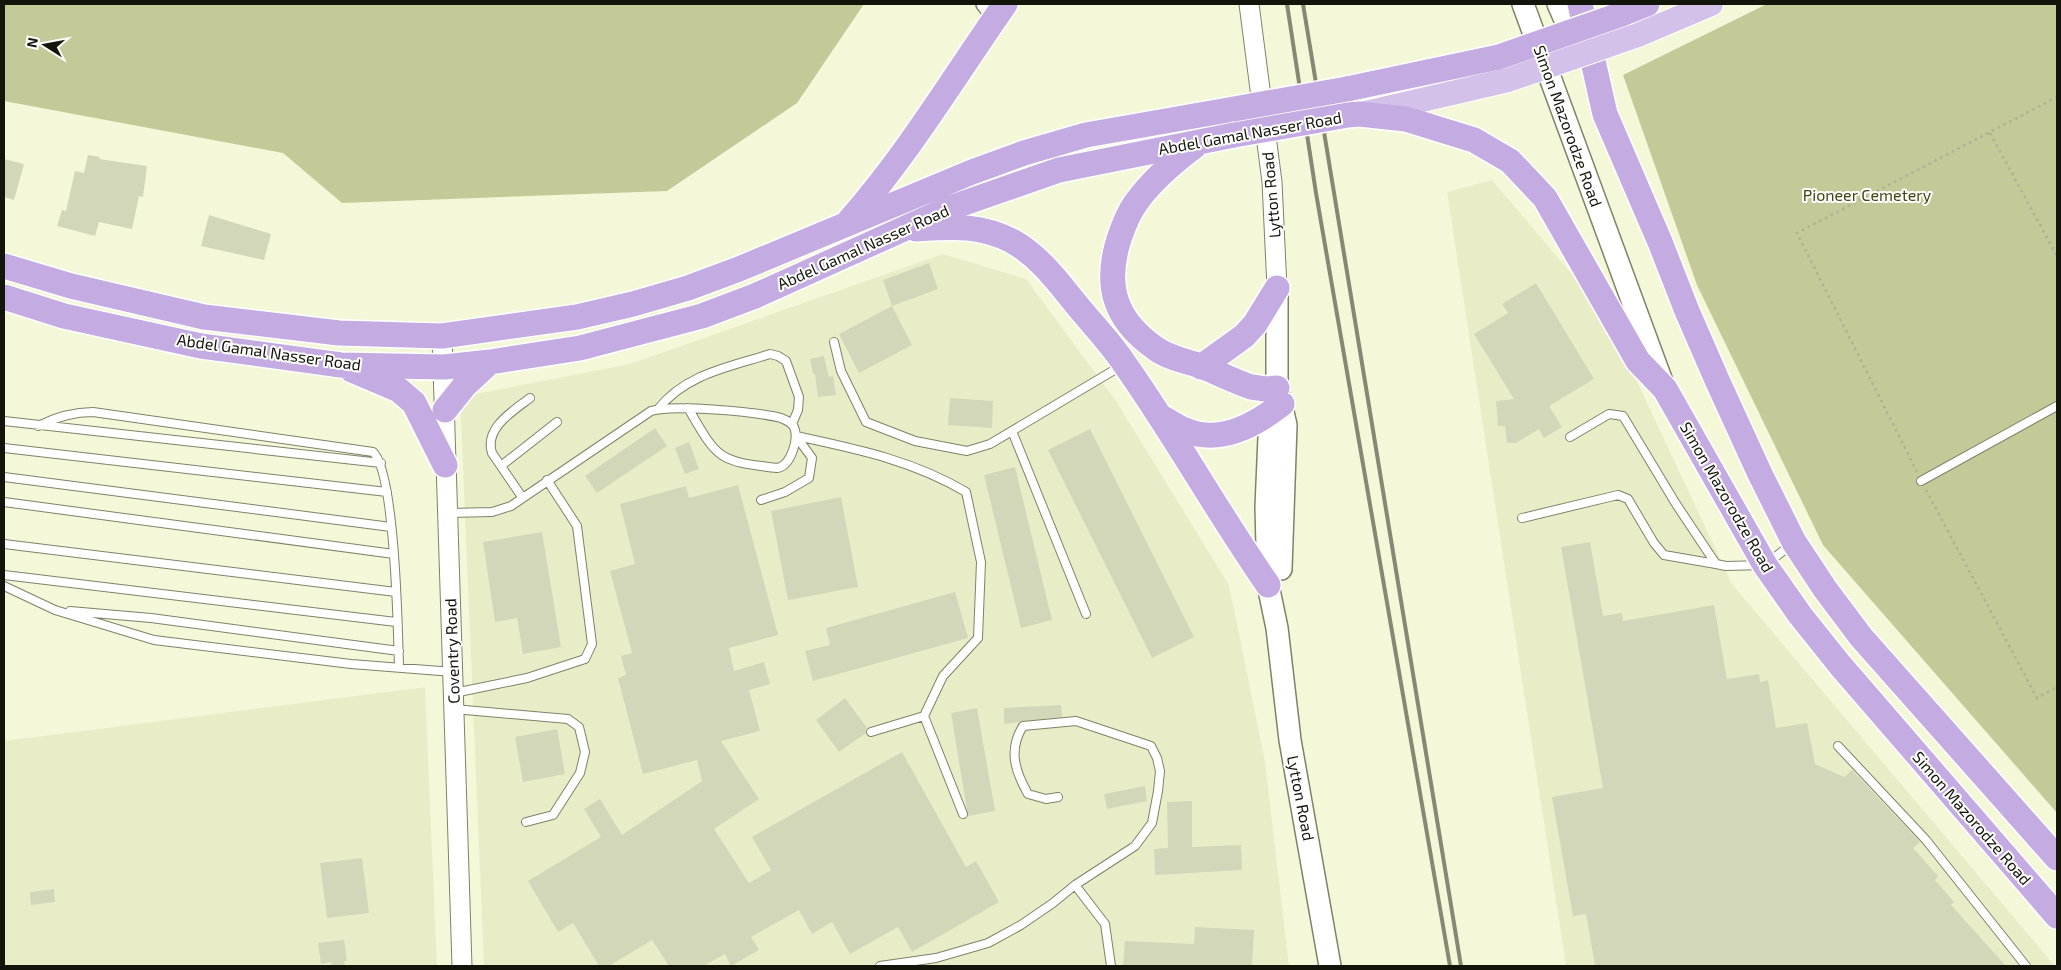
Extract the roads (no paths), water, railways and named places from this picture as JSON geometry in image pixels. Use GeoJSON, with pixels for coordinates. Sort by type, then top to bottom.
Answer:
{"type":"FeatureCollection","features":[{"type":"Feature","properties":{"kind":"highway"},"geometry":{"type":"LineString","coordinates":[[1580,4],[1605,114],[1660,242],[1686,311],[1794,542],[1825,589],[1866,643],[2057,858]]}},
{"type":"Feature","properties":{"kind":"highway","name":"Abdel Gamal Nasser Road"},"geometry":{"type":"LineString","coordinates":[[4,266],[71,286],[204,317],[338,333],[442,336],[577,317],[633,304],[688,288],[739,269],[972,172],[1024,153],[1086,135],[1347,89],[1503,69],[1647,4]]}},
{"type":"Feature","properties":{"kind":"highway"},"geometry":{"type":"LineString","coordinates":[[845,225],[875,191],[951,85],[995,8]]}},
{"type":"Feature","properties":{"kind":"highway"},"geometry":{"type":"LineString","coordinates":[[1354,115],[1406,119],[1439,128],[1474,140],[1510,162],[1545,198],[1638,360],[1665,389]]}},
{"type":"Feature","properties":{"kind":"highway","name":"Abdel Gamal Nasser Road"},"geometry":{"type":"LineString","coordinates":[[4,297],[64,316],[201,346],[341,365],[444,367],[490,362],[580,348],[702,316],[755,296],[950,208],[1058,170],[1200,141],[1354,115]]}},
{"type":"Feature","properties":{"kind":"highway"},"geometry":{"type":"LineString","coordinates":[[1161,417],[1186,431],[1204,435],[1216,435],[1244,429],[1276,402],[1266,389],[1251,387],[1157,350],[1128,325],[1118,308],[1111,274],[1114,253],[1123,226],[1134,205],[1167,167],[1200,141]]}},
{"type":"Feature","properties":{"kind":"highway"},"geometry":{"type":"LineString","coordinates":[[898,230],[963,226],[991,233],[1011,241],[1033,254],[1125,364],[1161,417],[1234,536],[1268,585]]}},
{"type":"Feature","properties":{"kind":"highway"},"geometry":{"type":"LineString","coordinates":[[1202,367],[1244,336],[1255,324],[1277,288]]}},
{"type":"Feature","properties":{"kind":"highway"},"geometry":{"type":"LineString","coordinates":[[445,410],[465,385],[490,362]]}},
{"type":"Feature","properties":{"kind":"highway"},"geometry":{"type":"LineString","coordinates":[[341,365],[375,379],[408,396],[427,426],[445,465]]}},
{"type":"Feature","properties":{"kind":"highway","name":"Simon Mazorodze Road"},"geometry":{"type":"LineString","coordinates":[[1665,389],[1765,565],[1800,615],[1840,665],[2057,916]]}},
{"type":"Feature","properties":{"kind":"main road","name":"Simon Mazorodze Road"},"geometry":{"type":"LineString","coordinates":[[1523,4],[1665,389]]}},
{"type":"Feature","properties":{"kind":"main road"},"geometry":{"type":"LineString","coordinates":[[1558,4],[1605,114]]}},
{"type":"Feature","properties":{"kind":"main road","name":"Abdel Gamal Nasser Road"},"geometry":{"type":"LineString","coordinates":[[1354,115],[1503,69],[1638,35],[1711,4]]}},
{"type":"Feature","properties":{"kind":"main road","name":"Lytton Road"},"geometry":{"type":"LineString","coordinates":[[1277,288],[1276,402],[1266,507],[1268,585],[1277,628],[1290,740],[1330,966]]}},
{"type":"Feature","properties":{"kind":"main road","name":"Lytton Road"},"geometry":{"type":"LineString","coordinates":[[1276,402],[1286,425],[1281,584],[1277,628]]}},
{"type":"Feature","properties":{"kind":"street","name":"Lytton Road"},"geometry":{"type":"LineString","coordinates":[[1248,4],[1272,182],[1277,288]]}},
{"type":"Feature","properties":{"kind":"street","name":"Coventry Road"},"geometry":{"type":"LineString","coordinates":[[442,336],[462,966]]}},
{"type":"Feature","properties":{"kind":"lane"},"geometry":{"type":"LineString","coordinates":[[834,342],[841,371],[866,422],[915,441],[967,452],[990,444],[1125,364]]}},
{"type":"Feature","properties":{"kind":"lane"},"geometry":{"type":"LineString","coordinates":[[658,409],[669,395],[696,379],[770,354],[786,361],[798,397],[798,410],[792,424]]}},
{"type":"Feature","properties":{"kind":"lane"},"geometry":{"type":"LineString","coordinates":[[522,498],[492,453],[490,446],[491,435],[503,419],[530,398]]}},
{"type":"Feature","properties":{"kind":"lane"},"geometry":{"type":"LineString","coordinates":[[1921,481],[2057,406]]}},
{"type":"Feature","properties":{"kind":"lane"},"geometry":{"type":"LineString","coordinates":[[688,408],[710,446],[729,460],[740,463],[783,467],[790,460],[796,436]]}},
{"type":"Feature","properties":{"kind":"lane"},"geometry":{"type":"LineString","coordinates":[[447,514],[492,512],[511,506],[651,411],[658,409],[688,408],[774,416],[792,424],[796,436],[812,458],[809,478],[786,492],[761,500]]}},
{"type":"Feature","properties":{"kind":"lane"},"geometry":{"type":"LineString","coordinates":[[38,426],[59,416],[80,412],[93,412],[370,450],[377,455],[381,463],[387,492],[394,554],[399,667]]}},
{"type":"Feature","properties":{"kind":"lane"},"geometry":{"type":"LineString","coordinates":[[1570,437],[1609,414],[1623,416],[1676,504],[1716,564]]}},
{"type":"Feature","properties":{"kind":"lane"},"geometry":{"type":"LineString","coordinates":[[4,421],[381,463]]}},
{"type":"Feature","properties":{"kind":"lane"},"geometry":{"type":"LineString","coordinates":[[501,466],[557,422]]}},
{"type":"Feature","properties":{"kind":"lane"},"geometry":{"type":"LineString","coordinates":[[1012,431],[1086,614]]}},
{"type":"Feature","properties":{"kind":"lane"},"geometry":{"type":"LineString","coordinates":[[796,436],[904,462],[940,477],[966,492],[981,562],[978,638],[943,676],[924,716],[964,814]]}},
{"type":"Feature","properties":{"kind":"lane"},"geometry":{"type":"LineString","coordinates":[[4,448],[387,492]]}},
{"type":"Feature","properties":{"kind":"lane"},"geometry":{"type":"LineString","coordinates":[[4,477],[391,527]]}},
{"type":"Feature","properties":{"kind":"lane"},"geometry":{"type":"LineString","coordinates":[[454,701],[585,659],[592,644],[577,526],[547,480]]}},
{"type":"Feature","properties":{"kind":"lane"},"geometry":{"type":"LineString","coordinates":[[1522,518],[1618,496],[1628,499],[1654,543],[1664,555],[1726,566],[1765,565],[1794,542]]}},
{"type":"Feature","properties":{"kind":"lane"},"geometry":{"type":"LineString","coordinates":[[4,502],[394,554]]}},
{"type":"Feature","properties":{"kind":"lane"},"geometry":{"type":"LineString","coordinates":[[4,544],[396,592]]}},
{"type":"Feature","properties":{"kind":"lane"},"geometry":{"type":"LineString","coordinates":[[4,575],[396,622]]}},
{"type":"Feature","properties":{"kind":"lane"},"geometry":{"type":"LineString","coordinates":[[4,586],[55,610],[154,640],[351,664],[453,672]]}},
{"type":"Feature","properties":{"kind":"lane"},"geometry":{"type":"LineString","coordinates":[[55,610],[152,618],[399,651]]}},
{"type":"Feature","properties":{"kind":"lane"},"geometry":{"type":"LineString","coordinates":[[454,701],[568,719],[579,727],[584,752],[580,773],[553,815],[526,822]]}},
{"type":"Feature","properties":{"kind":"lane"},"geometry":{"type":"LineString","coordinates":[[871,732],[924,716]]}},
{"type":"Feature","properties":{"kind":"lane"},"geometry":{"type":"LineString","coordinates":[[880,966],[936,958],[988,943],[1021,925],[1075,885],[1135,846],[1152,823],[1160,771],[1157,758],[1151,746],[1076,721],[1023,726],[1016,736],[1013,756],[1018,777],[1028,794],[1046,798],[1058,797]]}},
{"type":"Feature","properties":{"kind":"lane"},"geometry":{"type":"LineString","coordinates":[[1838,746],[1926,840],[2026,966]]}},
{"type":"Feature","properties":{"kind":"lane"},"geometry":{"type":"LineString","coordinates":[[1075,885],[1105,924],[1111,966]]}},
{"type":"Feature","properties":{"kind":"railway"},"geometry":{"type":"LineString","coordinates":[[1287,4],[1316,193],[1450,966]]}},
{"type":"Feature","properties":{"kind":"railway"},"geometry":{"type":"LineString","coordinates":[[1303,4],[1461,966]]}},
{"type":"Feature","properties":{"kind":"park label","name":"Pioneer Cemetery"},"geometry":{"type":"Point","coordinates":[1867,195]}}]}
